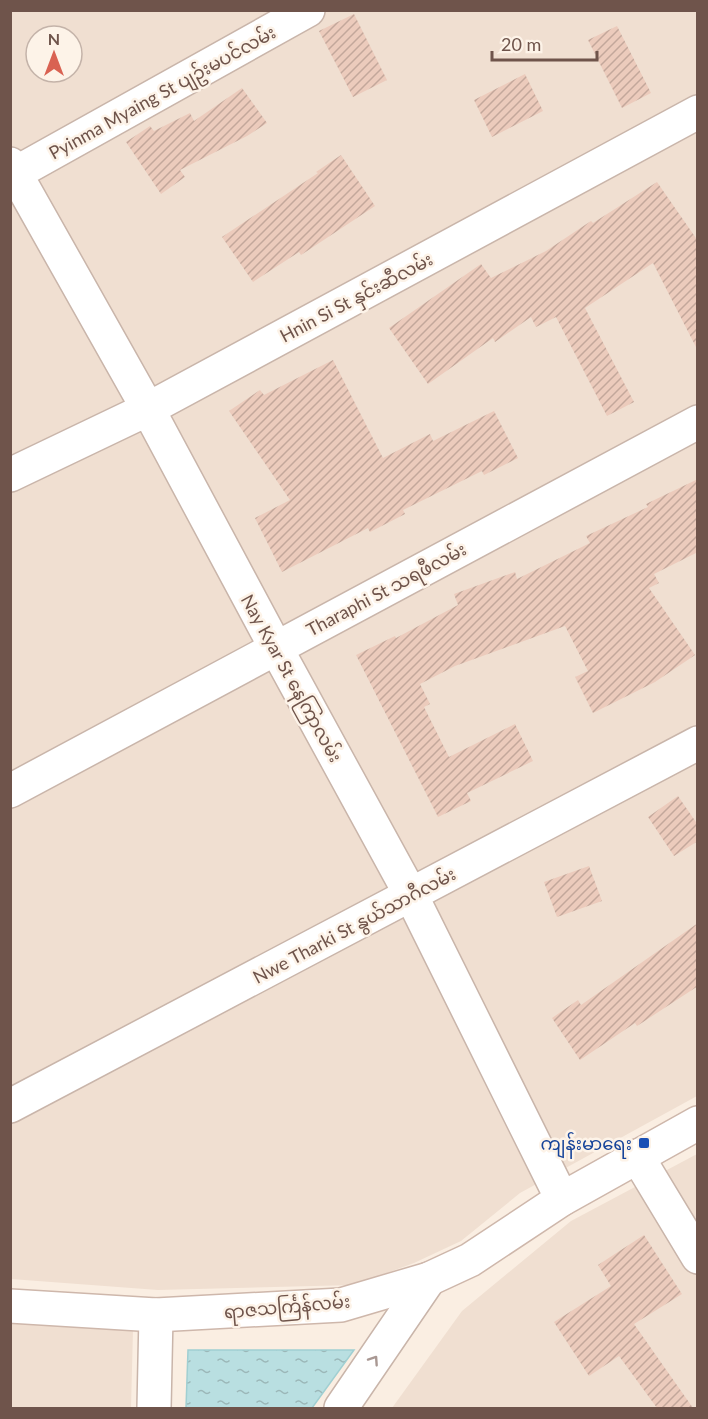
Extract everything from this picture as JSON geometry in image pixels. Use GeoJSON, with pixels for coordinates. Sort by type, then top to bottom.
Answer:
{"type":"FeatureCollection","features":[{"type":"Feature","properties":{"kind":"street","name":"Pyinma Myaing St ပျဥ်းမပင်လမ်း"},"geometry":{"type":"LineString","coordinates":[[13,169],[308,10]]}},
{"type":"Feature","properties":{"kind":"street","name":"Hnin Si St နှင်းဆီလမ်း"},"geometry":{"type":"LineString","coordinates":[[10,475],[148,409],[698,112]]}},
{"type":"Feature","properties":{"kind":"street","name":"Nay Kyar St နေကြာလမ်း"},"geometry":{"type":"LineString","coordinates":[[13,169],[148,409],[411,895],[562,1199]]}},
{"type":"Feature","properties":{"kind":"street","name":"Tharaphi St သရဖီလမ်း"},"geometry":{"type":"LineString","coordinates":[[10,791],[698,422]]}},
{"type":"Feature","properties":{"kind":"street","name":"Nwe Tharki St နွယ်သာဂီလမ်း"},"geometry":{"type":"LineString","coordinates":[[10,1106],[698,743]]}},
{"type":"Feature","properties":{"kind":"street","name":"ရာဇသင်္ကြန်လမ်း"},"geometry":{"type":"LineString","coordinates":[[10,1306],[156,1315],[341,1305],[429,1279],[470,1260],[562,1199],[698,1123]]}},
{"type":"Feature","properties":{"kind":"street"},"geometry":{"type":"LineString","coordinates":[[637,1156],[698,1257]]}},
{"type":"Feature","properties":{"kind":"street"},"geometry":{"type":"LineString","coordinates":[[341,1408],[429,1279]]}},
{"type":"Feature","properties":{"kind":"street"},"geometry":{"type":"LineString","coordinates":[[154,1408],[156,1315]]}},
{"type":"Feature","properties":{"kind":"shaded area"},"geometry":{"type":"Polygon","coordinates":[[[10,11],[697,11],[697,1096],[520,1193],[461,1241],[414,1263],[354,1285],[158,1290],[11,1279],[10,11]]]}},
{"type":"Feature","properties":{"kind":"shaded area"},"geometry":{"type":"Polygon","coordinates":[[[697,1154],[697,1408],[392,1408],[462,1311],[571,1221],[697,1154]]]}},
{"type":"Feature","properties":{"kind":"shaded area"},"geometry":{"type":"Polygon","coordinates":[[[10,1322],[133,1330],[131,1408],[11,1408],[10,1322]]]}},
{"type":"Feature","properties":{"kind":"water"},"geometry":{"type":"Polygon","coordinates":[[[188,1350],[354,1350],[312,1408],[186,1408],[188,1350]]]}},
{"type":"Feature","properties":{"kind":"building"},"geometry":{"type":"Polygon","coordinates":[[[354,14],[387,80],[353,97],[319,31],[354,14]]]}},
{"type":"Feature","properties":{"kind":"building"},"geometry":{"type":"Polygon","coordinates":[[[617,26],[651,93],[622,108],[588,40],[617,26]]]}},
{"type":"Feature","properties":{"kind":"building"},"geometry":{"type":"Polygon","coordinates":[[[525,74],[543,111],[492,137],[474,100],[525,74]]]}},
{"type":"Feature","properties":{"kind":"building"},"geometry":{"type":"Polygon","coordinates":[[[242,88],[267,123],[247,136],[180,170],[185,177],[161,194],[126,142],[150,126],[154,131],[190,113],[194,121],[242,88]]]}},
{"type":"Feature","properties":{"kind":"building"},"geometry":{"type":"Polygon","coordinates":[[[341,155],[375,206],[301,255],[299,252],[253,282],[222,237],[341,155]]]}},
{"type":"Feature","properties":{"kind":"building"},"geometry":{"type":"Polygon","coordinates":[[[657,182],[698,241],[698,351],[653,263],[585,308],[634,402],[607,416],[556,317],[536,327],[531,317],[495,342],[493,338],[428,384],[389,328],[481,264],[491,278],[546,251],[657,182]]]}},
{"type":"Feature","properties":{"kind":"building"},"geometry":{"type":"Polygon","coordinates":[[[333,360],[383,458],[430,434],[433,441],[494,411],[518,458],[484,475],[482,471],[403,510],[405,514],[370,532],[368,528],[282,572],[255,518],[290,500],[229,411],[260,390],[264,395],[333,360]]]}},
{"type":"Feature","properties":{"kind":"building"},"geometry":{"type":"Polygon","coordinates":[[[698,479],[698,552],[654,574],[659,583],[649,588],[695,655],[655,682],[593,713],[575,677],[588,671],[565,626],[455,666],[420,684],[430,704],[424,707],[449,757],[515,724],[533,761],[467,793],[471,801],[438,817],[356,655],[395,636],[396,638],[458,605],[454,594],[515,572],[517,579],[590,543],[586,536],[648,507],[646,504],[698,479]]]}},
{"type":"Feature","properties":{"kind":"building"},"geometry":{"type":"Polygon","coordinates":[[[678,796],[698,825],[698,841],[674,856],[648,817],[678,796]]]}},
{"type":"Feature","properties":{"kind":"building"},"geometry":{"type":"Polygon","coordinates":[[[589,866],[602,901],[557,917],[544,882],[589,866]]]}},
{"type":"Feature","properties":{"kind":"building"},"geometry":{"type":"Polygon","coordinates":[[[698,923],[698,986],[637,1026],[635,1023],[580,1060],[552,1018],[578,1000],[581,1005],[698,923]]]}},
{"type":"Feature","properties":{"kind":"building"},"geometry":{"type":"Polygon","coordinates":[[[644,1235],[682,1294],[634,1324],[693,1408],[657,1408],[619,1356],[589,1376],[554,1322],[611,1286],[598,1265],[644,1235]]]}},
{"type":"Feature","properties":{"kind":"place","name":"ကျန်းမာရေး"},"geometry":{"type":"Point","coordinates":[644,1143]}}]}
